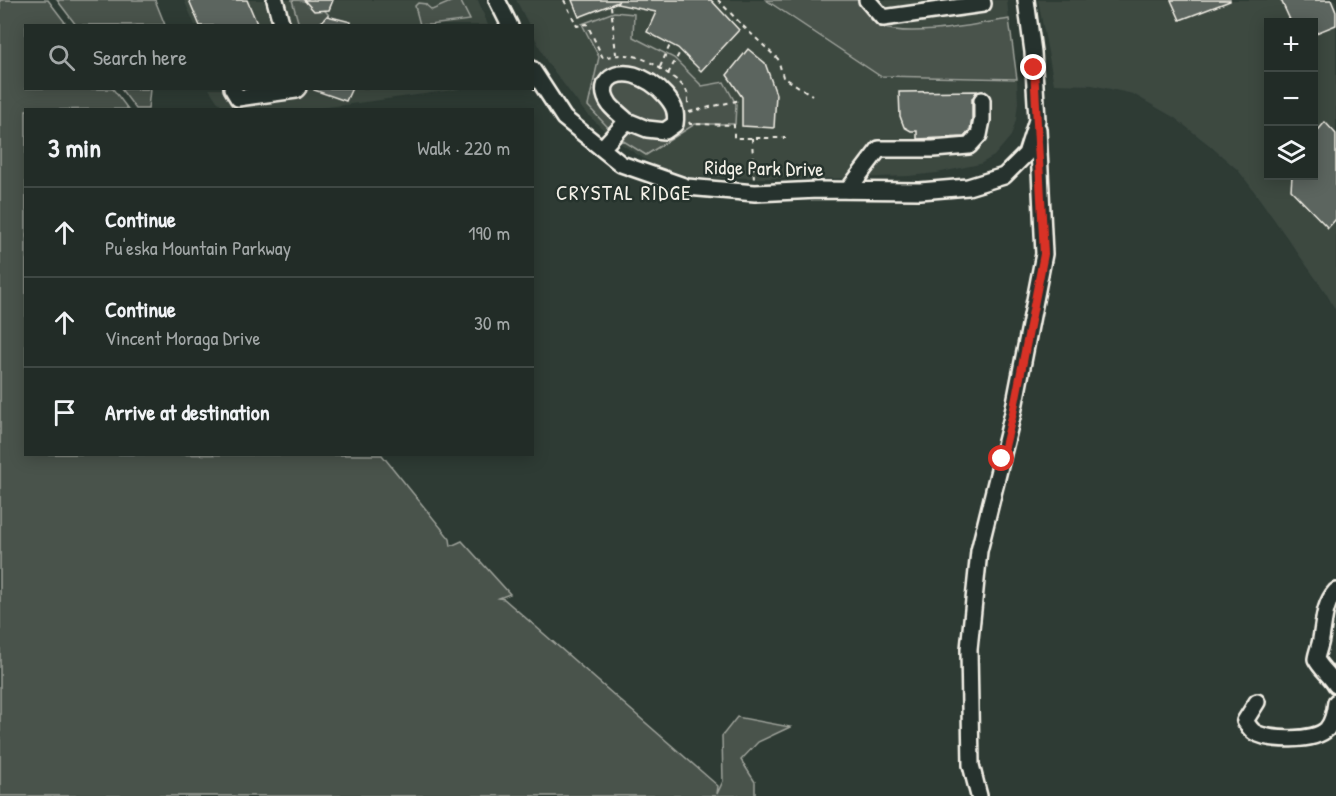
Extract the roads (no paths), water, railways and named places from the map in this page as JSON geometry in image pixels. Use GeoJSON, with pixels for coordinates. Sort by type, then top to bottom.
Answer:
{"type":"FeatureCollection","features":[{"type":"Feature","properties":{"kind":"street"},"geometry":{"type":"LineString","coordinates":[[275,0],[281,24]]}},
{"type":"Feature","properties":{"kind":"street"},"geometry":{"type":"LineString","coordinates":[[497,0],[509,24]]}},
{"type":"Feature","properties":{"kind":"street"},"geometry":{"type":"LineString","coordinates":[[867,0],[883,18],[983,4],[982,0]]}},
{"type":"Feature","properties":{"kind":"street"},"geometry":{"type":"LineString","coordinates":[[979,796],[971,765],[969,649],[979,551],[1013,413],[1044,254],[1033,52],[1026,0]]}},
{"type":"Feature","properties":{"kind":"street","name":"Ridge Park Drive"},"geometry":{"type":"LineString","coordinates":[[534,72],[564,118],[621,164],[687,187],[755,192],[920,191],[968,187],[1004,176],[1026,154],[1037,120]]}},
{"type":"Feature","properties":{"kind":"street"},"geometry":{"type":"LineString","coordinates":[[620,74],[634,75],[657,86],[671,101],[677,113],[675,124],[665,131],[647,129],[627,121],[611,106],[604,95],[604,86],[608,78],[620,74]]}},
{"type":"Feature","properties":{"kind":"street"},"geometry":{"type":"LineString","coordinates":[[233,90],[238,98],[296,90]]}},
{"type":"Feature","properties":{"kind":"street"},"geometry":{"type":"LineString","coordinates":[[848,190],[879,149],[969,146],[979,135],[982,100]]}},
{"type":"Feature","properties":{"kind":"street"},"geometry":{"type":"LineString","coordinates":[[602,148],[627,121]]}},
{"type":"Feature","properties":{"kind":"street"},"geometry":{"type":"LineString","coordinates":[[1335,679],[1320,667],[1316,659],[1326,611],[1330,598],[1336,591]]}},
{"type":"Feature","properties":{"kind":"street"},"geometry":{"type":"LineString","coordinates":[[1257,702],[1245,721],[1249,728],[1268,737],[1279,738],[1310,737],[1322,733],[1331,722],[1336,702]]}},
{"type":"Feature","properties":{"kind":"district","name":"CRYSTAL RIDGE"},"geometry":{"type":"Point","coordinates":[624,193]}}]}
